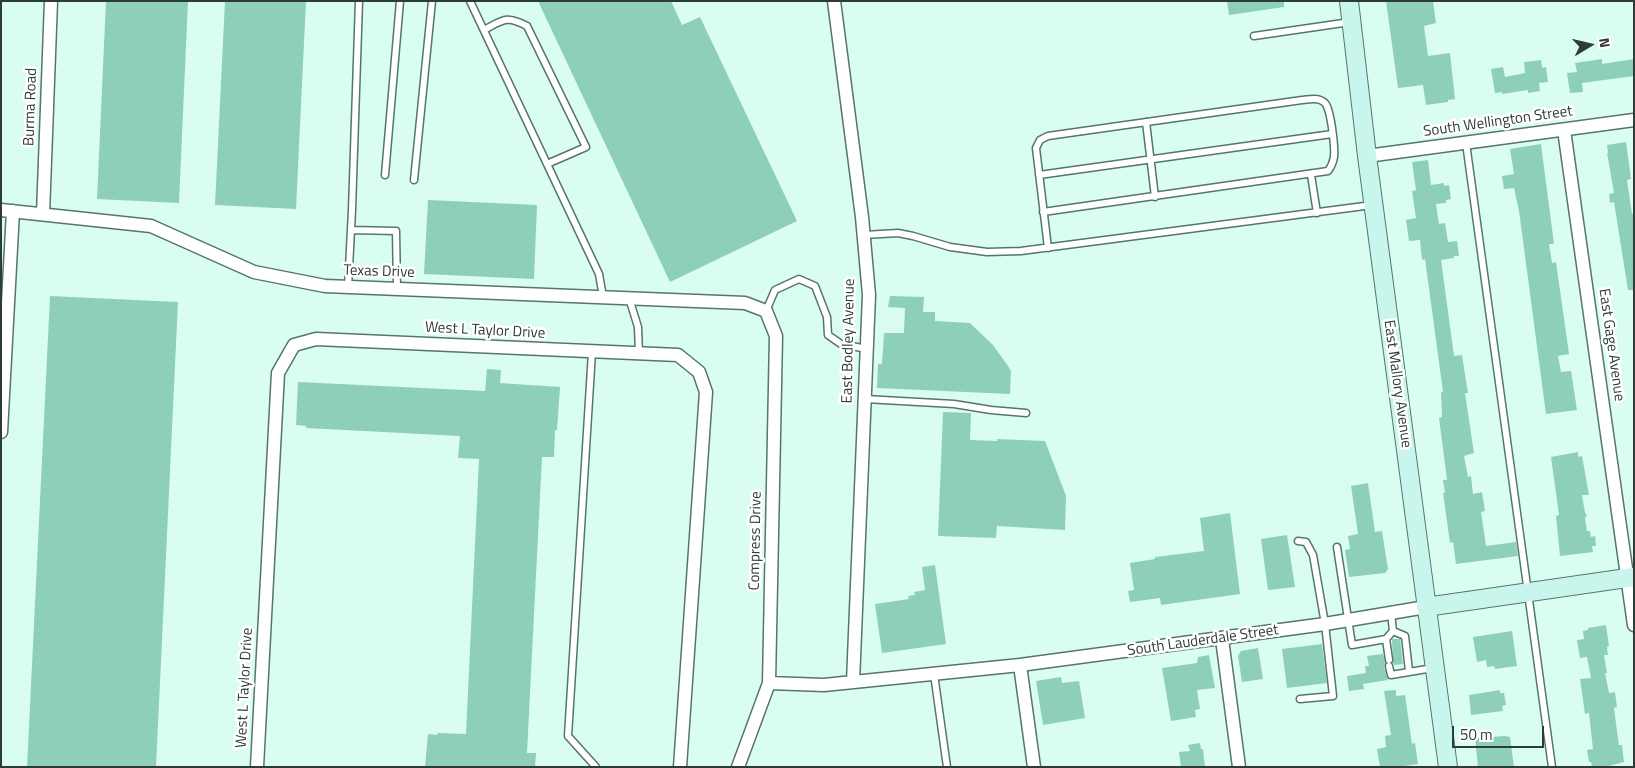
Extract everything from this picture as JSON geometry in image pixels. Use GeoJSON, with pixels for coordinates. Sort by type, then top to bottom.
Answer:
{"type":"FeatureCollection","features":[{"type":"Feature","properties":{"kind":"main road","name":"East Mallory Avenue"},"geometry":{"type":"LineString","coordinates":[[1349,1],[1373,205],[1448,767]]}},
{"type":"Feature","properties":{"kind":"main road","name":"South Lauderdale Street"},"geometry":{"type":"LineString","coordinates":[[1426,607],[1631,578]]}},
{"type":"Feature","properties":{"kind":"street","name":"Burma Road"},"geometry":{"type":"LineString","coordinates":[[43,214],[51,1]]}},
{"type":"Feature","properties":{"kind":"street","name":"East Bodley Avenue"},"geometry":{"type":"LineString","coordinates":[[834,1],[864,235],[869,295],[853,682]]}},
{"type":"Feature","properties":{"kind":"street","name":"South Wellington Street"},"geometry":{"type":"LineString","coordinates":[[1367,156],[1634,120]]}},
{"type":"Feature","properties":{"kind":"street","name":"East Gage Avenue"},"geometry":{"type":"LineString","coordinates":[[1564,130],[1631,578],[1634,625]]}},
{"type":"Feature","properties":{"kind":"street","name":"Texas Drive"},"geometry":{"type":"LineString","coordinates":[[7,210],[151,226],[254,272],[325,286],[745,303],[766,311]]}},
{"type":"Feature","properties":{"kind":"street"},"geometry":{"type":"LineString","coordinates":[[1,432],[7,210]]}},
{"type":"Feature","properties":{"kind":"street","name":"Compress Drive"},"geometry":{"type":"LineString","coordinates":[[738,767],[769,683],[776,336],[766,311]]}},
{"type":"Feature","properties":{"kind":"street","name":"West L Taylor Drive"},"geometry":{"type":"LineString","coordinates":[[257,767],[278,374],[294,345],[316,339],[678,356],[699,372],[706,392],[680,767]]}},
{"type":"Feature","properties":{"kind":"street","name":"South Lauderdale Street"},"geometry":{"type":"LineString","coordinates":[[769,683],[824,685],[1020,665],[1222,639],[1426,607]]}},
{"type":"Feature","properties":{"kind":"street"},"geometry":{"type":"LineString","coordinates":[[1222,639],[1239,767]]}},
{"type":"Feature","properties":{"kind":"street"},"geometry":{"type":"LineString","coordinates":[[1020,665],[1034,767]]}},
{"type":"Feature","properties":{"kind":"lane"},"geometry":{"type":"LineString","coordinates":[[348,287],[359,1]]}},
{"type":"Feature","properties":{"kind":"lane"},"geometry":{"type":"LineString","coordinates":[[385,175],[400,1]]}},
{"type":"Feature","properties":{"kind":"lane"},"geometry":{"type":"LineString","coordinates":[[414,180],[432,1]]}},
{"type":"Feature","properties":{"kind":"lane"},"geometry":{"type":"LineString","coordinates":[[470,1],[599,274],[603,297]]}},
{"type":"Feature","properties":{"kind":"lane"},"geometry":{"type":"LineString","coordinates":[[484,30],[507,19],[518,21],[527,26],[586,147],[547,164]]}},
{"type":"Feature","properties":{"kind":"lane"},"geometry":{"type":"LineString","coordinates":[[1254,36],[1351,22]]}},
{"type":"Feature","properties":{"kind":"lane"},"geometry":{"type":"LineString","coordinates":[[1043,212],[1328,172],[1332,166],[1334,155],[1329,111],[1324,102],[1318,98],[1048,136],[1040,140],[1036,148],[1043,212],[1048,248]]}},
{"type":"Feature","properties":{"kind":"lane"},"geometry":{"type":"LineString","coordinates":[[1146,122],[1155,197]]}},
{"type":"Feature","properties":{"kind":"lane"},"geometry":{"type":"LineString","coordinates":[[1039,174],[1332,134]]}},
{"type":"Feature","properties":{"kind":"lane"},"geometry":{"type":"LineString","coordinates":[[1466,143],[1552,767]]}},
{"type":"Feature","properties":{"kind":"lane"},"geometry":{"type":"LineString","coordinates":[[1311,175],[1317,212]]}},
{"type":"Feature","properties":{"kind":"lane"},"geometry":{"type":"LineString","coordinates":[[864,235],[898,233],[950,247],[987,252],[1048,248],[1373,205]]}},
{"type":"Feature","properties":{"kind":"lane"},"geometry":{"type":"LineString","coordinates":[[351,230],[396,232],[397,289]]}},
{"type":"Feature","properties":{"kind":"lane"},"geometry":{"type":"LineString","coordinates":[[766,311],[775,290],[799,279],[815,286],[827,317],[828,335],[841,344],[867,349]]}},
{"type":"Feature","properties":{"kind":"lane"},"geometry":{"type":"LineString","coordinates":[[629,298],[638,327],[639,354]]}},
{"type":"Feature","properties":{"kind":"lane"},"geometry":{"type":"LineString","coordinates":[[592,352],[568,736],[596,767]]}},
{"type":"Feature","properties":{"kind":"lane"},"geometry":{"type":"LineString","coordinates":[[865,399],[954,404],[1026,413]]}},
{"type":"Feature","properties":{"kind":"lane"},"geometry":{"type":"LineString","coordinates":[[1298,541],[1306,542],[1313,555],[1325,624],[1333,696],[1300,699]]}},
{"type":"Feature","properties":{"kind":"lane"},"geometry":{"type":"LineString","coordinates":[[1337,548],[1352,645],[1386,639],[1393,631],[1391,613]]}},
{"type":"Feature","properties":{"kind":"lane"},"geometry":{"type":"LineString","coordinates":[[1393,631],[1405,636],[1409,672]]}},
{"type":"Feature","properties":{"kind":"lane"},"geometry":{"type":"LineString","coordinates":[[1386,639],[1391,675],[1435,667]]}},
{"type":"Feature","properties":{"kind":"lane"},"geometry":{"type":"LineString","coordinates":[[934,674],[947,767]]}},
{"type":"Feature","properties":{"kind":"building"},"geometry":{"type":"Polygon","coordinates":[[[106,1],[188,1],[179,203],[97,199],[106,1]]]}},
{"type":"Feature","properties":{"kind":"building"},"geometry":{"type":"Polygon","coordinates":[[[225,1],[306,1],[296,209],[215,205],[225,1]]]}},
{"type":"Feature","properties":{"kind":"building"},"geometry":{"type":"Polygon","coordinates":[[[538,1],[671,1],[682,25],[700,17],[797,221],[670,282],[538,1]]]}},
{"type":"Feature","properties":{"kind":"building"},"geometry":{"type":"Polygon","coordinates":[[[1227,1],[1284,1],[1284,7],[1229,15],[1227,1]]]}},
{"type":"Feature","properties":{"kind":"building"},"geometry":{"type":"Polygon","coordinates":[[[1386,1],[1433,1],[1436,23],[1424,26],[1428,56],[1450,53],[1455,99],[1448,100],[1448,102],[1426,105],[1423,85],[1398,88],[1386,1]]]}},
{"type":"Feature","properties":{"kind":"building"},"geometry":{"type":"Polygon","coordinates":[[[1602,59],[1602,64],[1634,59],[1634,76],[1582,83],[1583,92],[1570,93],[1567,73],[1577,72],[1575,63],[1602,59]]]}},
{"type":"Feature","properties":{"kind":"building"},"geometry":{"type":"Polygon","coordinates":[[[1541,60],[1542,68],[1546,67],[1548,82],[1539,83],[1540,91],[1528,93],[1528,90],[1502,94],[1502,92],[1495,93],[1491,69],[1503,67],[1505,77],[1525,73],[1524,62],[1541,60]]]}},
{"type":"Feature","properties":{"kind":"building"},"geometry":{"type":"Polygon","coordinates":[[[1626,142],[1631,179],[1627,180],[1632,214],[1634,214],[1634,290],[1628,290],[1614,202],[1610,203],[1609,194],[1614,193],[1607,145],[1626,142]]]}},
{"type":"Feature","properties":{"kind":"building"},"geometry":{"type":"Polygon","coordinates":[[[1541,144],[1554,244],[1549,244],[1552,263],[1556,262],[1569,354],[1558,356],[1561,372],[1571,371],[1577,410],[1546,414],[1519,211],[1514,188],[1504,189],[1502,176],[1514,174],[1510,149],[1541,144]]]}},
{"type":"Feature","properties":{"kind":"building"},"geometry":{"type":"Polygon","coordinates":[[[1428,160],[1431,185],[1444,183],[1444,186],[1449,185],[1451,199],[1446,200],[1446,203],[1436,204],[1439,224],[1445,223],[1448,242],[1457,241],[1459,256],[1441,260],[1454,356],[1462,355],[1468,393],[1465,393],[1474,453],[1464,456],[1468,477],[1471,476],[1473,494],[1482,492],[1485,511],[1481,512],[1486,546],[1516,542],[1518,556],[1456,564],[1453,542],[1450,543],[1443,493],[1445,493],[1443,480],[1447,480],[1439,418],[1442,417],[1441,392],[1443,392],[1425,259],[1422,260],[1420,240],[1409,241],[1406,220],[1416,218],[1412,191],[1416,190],[1412,162],[1428,160]]]}},
{"type":"Feature","properties":{"kind":"building"},"geometry":{"type":"Polygon","coordinates":[[[428,200],[537,205],[534,279],[424,274],[428,200]]]}},
{"type":"Feature","properties":{"kind":"building"},"geometry":{"type":"Polygon","coordinates":[[[50,296],[178,302],[156,767],[27,767],[50,296]]]}},
{"type":"Feature","properties":{"kind":"building"},"geometry":{"type":"Polygon","coordinates":[[[890,296],[924,297],[923,312],[935,312],[935,321],[970,323],[993,345],[1011,371],[1010,394],[877,388],[878,364],[882,364],[884,333],[904,333],[905,308],[888,307],[890,296]]]}},
{"type":"Feature","properties":{"kind":"building"},"geometry":{"type":"Polygon","coordinates":[[[487,369],[501,370],[500,383],[560,387],[554,457],[542,457],[527,753],[536,753],[535,767],[425,767],[428,734],[466,734],[479,459],[458,458],[460,436],[306,428],[306,426],[296,425],[298,382],[485,391],[487,369]]]}},
{"type":"Feature","properties":{"kind":"building"},"geometry":{"type":"Polygon","coordinates":[[[943,412],[971,413],[970,440],[1045,441],[1066,496],[1065,530],[997,526],[996,538],[938,536],[943,412]]]}},
{"type":"Feature","properties":{"kind":"building"},"geometry":{"type":"Polygon","coordinates":[[[1578,452],[1578,457],[1582,456],[1589,495],[1582,495],[1587,515],[1585,518],[1587,531],[1590,531],[1591,537],[1595,536],[1596,546],[1592,546],[1593,552],[1560,556],[1556,516],[1559,515],[1551,457],[1578,452]]]}},
{"type":"Feature","properties":{"kind":"building"},"geometry":{"type":"Polygon","coordinates":[[[1368,483],[1375,532],[1382,531],[1388,569],[1385,573],[1349,577],[1345,550],[1350,549],[1348,536],[1358,534],[1351,486],[1368,483]]]}},
{"type":"Feature","properties":{"kind":"building"},"geometry":{"type":"Polygon","coordinates":[[[1230,513],[1240,594],[1161,605],[1160,598],[1130,602],[1128,591],[1134,590],[1130,563],[1155,559],[1155,557],[1204,551],[1200,518],[1230,513]]]}},
{"type":"Feature","properties":{"kind":"building"},"geometry":{"type":"Polygon","coordinates":[[[1287,535],[1295,587],[1268,590],[1261,539],[1287,535]]]}},
{"type":"Feature","properties":{"kind":"building"},"geometry":{"type":"Polygon","coordinates":[[[935,565],[946,644],[882,653],[875,604],[909,599],[908,596],[915,595],[914,592],[925,590],[922,567],[935,565]]]}},
{"type":"Feature","properties":{"kind":"building"},"geometry":{"type":"Polygon","coordinates":[[[1606,625],[1609,646],[1607,647],[1608,655],[1604,655],[1607,673],[1605,673],[1609,693],[1615,692],[1617,707],[1614,708],[1619,745],[1622,745],[1624,762],[1605,767],[1592,767],[1587,750],[1593,749],[1589,713],[1585,714],[1580,679],[1591,678],[1587,657],[1580,658],[1577,640],[1584,639],[1583,631],[1588,630],[1588,628],[1606,625]]]}},
{"type":"Feature","properties":{"kind":"building"},"geometry":{"type":"Polygon","coordinates":[[[1512,631],[1517,666],[1495,669],[1494,666],[1487,667],[1486,660],[1477,662],[1473,637],[1512,631]]]}},
{"type":"Feature","properties":{"kind":"building"},"geometry":{"type":"Polygon","coordinates":[[[1392,639],[1400,639],[1403,664],[1394,665],[1393,663],[1392,639]]]}},
{"type":"Feature","properties":{"kind":"building"},"geometry":{"type":"Polygon","coordinates":[[[1322,644],[1327,683],[1287,688],[1282,649],[1322,644]]]}},
{"type":"Feature","properties":{"kind":"building"},"geometry":{"type":"Polygon","coordinates":[[[1258,648],[1263,679],[1242,682],[1238,656],[1241,651],[1258,648]]]}},
{"type":"Feature","properties":{"kind":"building"},"geometry":{"type":"Polygon","coordinates":[[[1383,654],[1388,680],[1363,684],[1364,689],[1349,691],[1347,676],[1366,673],[1365,666],[1369,666],[1367,656],[1383,654]]]}},
{"type":"Feature","properties":{"kind":"building"},"geometry":{"type":"Polygon","coordinates":[[[1209,655],[1215,688],[1197,690],[1200,709],[1195,710],[1196,717],[1171,721],[1162,668],[1197,663],[1198,657],[1209,655]]]}},
{"type":"Feature","properties":{"kind":"building"},"geometry":{"type":"Polygon","coordinates":[[[1061,677],[1062,683],[1079,681],[1085,718],[1043,725],[1036,681],[1061,677]]]}},
{"type":"Feature","properties":{"kind":"building"},"geometry":{"type":"Polygon","coordinates":[[[1396,690],[1396,696],[1405,695],[1412,744],[1415,743],[1418,764],[1380,767],[1377,749],[1386,747],[1385,736],[1391,735],[1384,691],[1396,690]]]}},
{"type":"Feature","properties":{"kind":"building"},"geometry":{"type":"Polygon","coordinates":[[[1500,690],[1500,693],[1504,693],[1506,705],[1502,706],[1503,711],[1471,715],[1469,695],[1500,690]]]}},
{"type":"Feature","properties":{"kind":"building"},"geometry":{"type":"Polygon","coordinates":[[[1510,737],[1514,767],[1478,767],[1475,738],[1510,737]]]}},
{"type":"Feature","properties":{"kind":"building"},"geometry":{"type":"Polygon","coordinates":[[[1200,743],[1201,749],[1203,749],[1205,767],[1181,767],[1179,752],[1190,751],[1188,745],[1200,743]]]}}]}
